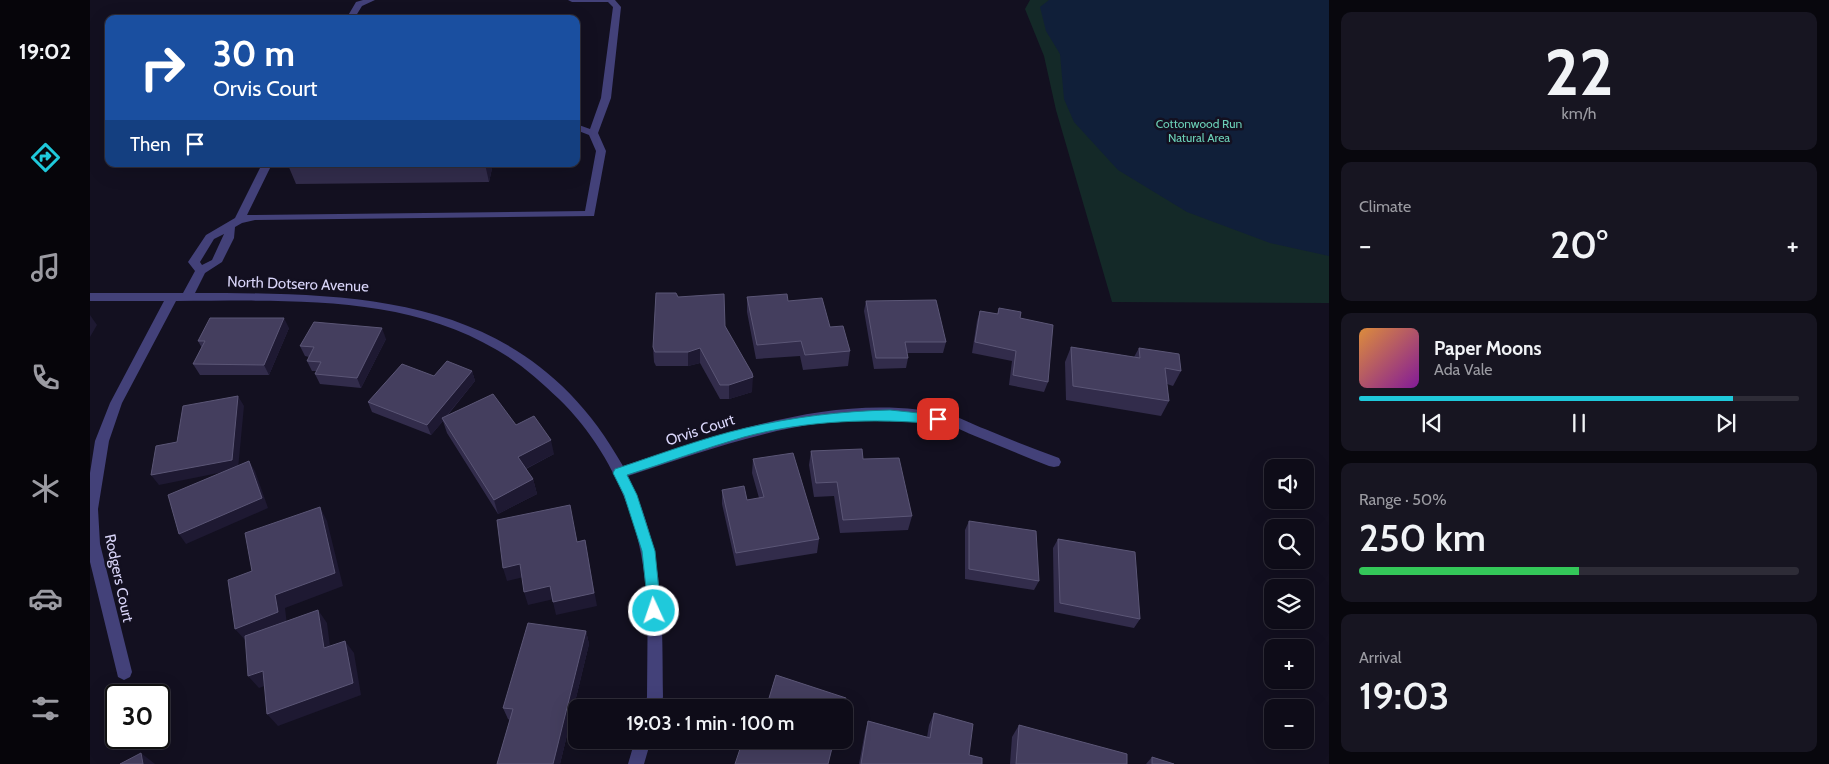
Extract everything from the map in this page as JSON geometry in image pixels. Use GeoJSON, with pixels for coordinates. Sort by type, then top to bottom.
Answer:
{"type":"FeatureCollection","features":[{"type":"Feature","properties":{"kind":"street"},"geometry":{"type":"LineString","coordinates":[[352,15],[358,4],[371,0]]}},
{"type":"Feature","properties":{"kind":"street"},"geometry":{"type":"LineString","coordinates":[[201,272],[194,262],[210,236],[234,223],[255,217],[590,214],[601,151],[593,133],[606,98],[617,7],[610,0],[572,0]]}},
{"type":"Feature","properties":{"kind":"street"},"geometry":{"type":"LineString","coordinates":[[580,128],[593,133]]}},
{"type":"Feature","properties":{"kind":"street"},"geometry":{"type":"LineString","coordinates":[[188,297],[201,272],[216,262],[229,238],[234,223],[265,167]]}},
{"type":"Feature","properties":{"kind":"street","name":"North Dotsero Avenue"},"geometry":{"type":"LineString","coordinates":[[90,297],[304,298],[381,304],[427,314],[475,332],[510,350],[565,396],[590,424],[620,473],[630,495],[648,551],[654,594],[654,699]]}},
{"type":"Feature","properties":{"kind":"street","name":"Rodgers Court"},"geometry":{"type":"LineString","coordinates":[[124,672],[93,544],[91,509],[102,441],[116,403],[133,366],[172,297]]}},
{"type":"Feature","properties":{"kind":"street","name":"Orvis Court"},"geometry":{"type":"LineString","coordinates":[[620,473],[744,433],[784,425],[860,415],[923,417],[953,422],[1054,462]]}},
{"type":"Feature","properties":{"kind":"street"},"geometry":{"type":"LineString","coordinates":[[636,764],[640,749]]}},
{"type":"Feature","properties":{"kind":"green space","name":"Cottonwood Run Natural Area"},"geometry":{"type":"Polygon","coordinates":[[[1030,0],[1329,0],[1329,303],[1112,302],[1056,110],[1044,56],[1025,9],[1030,0]]]}},
{"type":"Feature","properties":{"kind":"water","name":"Cottonwood Run Natural Area"},"geometry":{"type":"Polygon","coordinates":[[[1049,0],[1329,0],[1329,256],[1270,243],[1187,212],[1118,170],[1074,122],[1064,99],[1060,54],[1046,31],[1040,7],[1049,0]]]}},
{"type":"Feature","properties":{"kind":"building"},"geometry":{"type":"Polygon","coordinates":[[[656,293],[676,293],[678,297],[724,294],[725,326],[753,377],[729,385],[720,385],[700,348],[688,352],[655,352],[653,347],[656,293]]]}},
{"type":"Feature","properties":{"kind":"building"},"geometry":{"type":"Polygon","coordinates":[[[787,294],[788,301],[822,298],[830,327],[843,326],[850,351],[805,355],[801,341],[757,345],[747,297],[787,294]]]}},
{"type":"Feature","properties":{"kind":"building"},"geometry":{"type":"Polygon","coordinates":[[[936,300],[946,342],[905,342],[908,358],[876,358],[866,301],[936,300]]]}},
{"type":"Feature","properties":{"kind":"building"},"geometry":{"type":"Polygon","coordinates":[[[999,308],[1021,312],[1020,318],[1053,325],[1048,382],[1013,375],[1016,351],[975,342],[980,311],[998,314],[999,308]]]}},
{"type":"Feature","properties":{"kind":"building"},"geometry":{"type":"Polygon","coordinates":[[[210,318],[284,318],[264,365],[193,364],[205,341],[198,341],[210,318]]]}},
{"type":"Feature","properties":{"kind":"building"},"geometry":{"type":"Polygon","coordinates":[[[314,322],[382,328],[357,378],[315,374],[321,362],[307,361],[314,347],[300,346],[314,322]]]}},
{"type":"Feature","properties":{"kind":"building"},"geometry":{"type":"Polygon","coordinates":[[[1071,347],[1140,358],[1139,348],[1179,354],[1181,371],[1165,368],[1169,401],[1073,386],[1071,347]]]}},
{"type":"Feature","properties":{"kind":"building"},"geometry":{"type":"Polygon","coordinates":[[[447,361],[472,371],[427,425],[368,402],[402,364],[434,376],[447,361]]]}},
{"type":"Feature","properties":{"kind":"building"},"geometry":{"type":"Polygon","coordinates":[[[493,394],[516,425],[534,416],[551,440],[518,457],[533,479],[494,500],[442,418],[493,394]]]}},
{"type":"Feature","properties":{"kind":"building"},"geometry":{"type":"Polygon","coordinates":[[[238,396],[232,460],[151,475],[156,446],[177,442],[183,406],[238,396]]]}},
{"type":"Feature","properties":{"kind":"building"},"geometry":{"type":"Polygon","coordinates":[[[862,449],[863,459],[899,458],[912,516],[843,520],[837,482],[816,483],[811,451],[862,449]]]}},
{"type":"Feature","properties":{"kind":"building"},"geometry":{"type":"Polygon","coordinates":[[[793,453],[819,539],[736,553],[722,490],[744,486],[747,500],[764,497],[753,459],[793,453]]]}},
{"type":"Feature","properties":{"kind":"building"},"geometry":{"type":"Polygon","coordinates":[[[249,461],[262,498],[179,534],[168,495],[249,461]]]}},
{"type":"Feature","properties":{"kind":"building"},"geometry":{"type":"Polygon","coordinates":[[[570,505],[577,542],[585,540],[594,593],[553,602],[550,586],[524,592],[520,564],[503,568],[497,520],[570,505]]]}},
{"type":"Feature","properties":{"kind":"building"},"geometry":{"type":"Polygon","coordinates":[[[320,507],[335,573],[275,595],[278,612],[235,629],[228,580],[252,571],[245,533],[320,507]]]}},
{"type":"Feature","properties":{"kind":"building"},"geometry":{"type":"Polygon","coordinates":[[[969,521],[1036,531],[1039,581],[969,569],[969,521]]]}},
{"type":"Feature","properties":{"kind":"building"},"geometry":{"type":"Polygon","coordinates":[[[1058,539],[1135,552],[1140,619],[1060,603],[1058,539]]]}},
{"type":"Feature","properties":{"kind":"building"},"geometry":{"type":"Polygon","coordinates":[[[318,610],[324,648],[345,641],[353,683],[267,714],[263,671],[248,676],[245,636],[318,610]]]}},
{"type":"Feature","properties":{"kind":"building"},"geometry":{"type":"Polygon","coordinates":[[[528,623],[586,631],[553,764],[497,764],[513,709],[503,708],[528,623]]]}},
{"type":"Feature","properties":{"kind":"building"},"geometry":{"type":"Polygon","coordinates":[[[776,675],[846,698],[846,699],[769,699],[776,675]]]}},
{"type":"Feature","properties":{"kind":"building"},"geometry":{"type":"Polygon","coordinates":[[[934,713],[973,724],[969,755],[982,758],[982,764],[861,764],[868,721],[930,738],[934,713]]]}},
{"type":"Feature","properties":{"kind":"building"},"geometry":{"type":"Polygon","coordinates":[[[1019,725],[1127,754],[1127,764],[1016,764],[1019,725]]]}},
{"type":"Feature","properties":{"kind":"building"},"geometry":{"type":"Polygon","coordinates":[[[740,749],[832,749],[828,764],[735,764],[740,749]]]}},
{"type":"Feature","properties":{"kind":"building"},"geometry":{"type":"Polygon","coordinates":[[[141,753],[143,764],[120,764],[141,753]]]}},
{"type":"Feature","properties":{"kind":"building"},"geometry":{"type":"Polygon","coordinates":[[[1152,757],[1174,764],[1152,764],[1152,757]]]}},
{"type":"Feature","properties":{"kind":"route"},"geometry":{"type":"LineString","coordinates":[[654,611],[654,594],[648,551],[630,495],[620,473],[744,433],[776,426],[860,415],[890,415],[938,419]]}}]}
